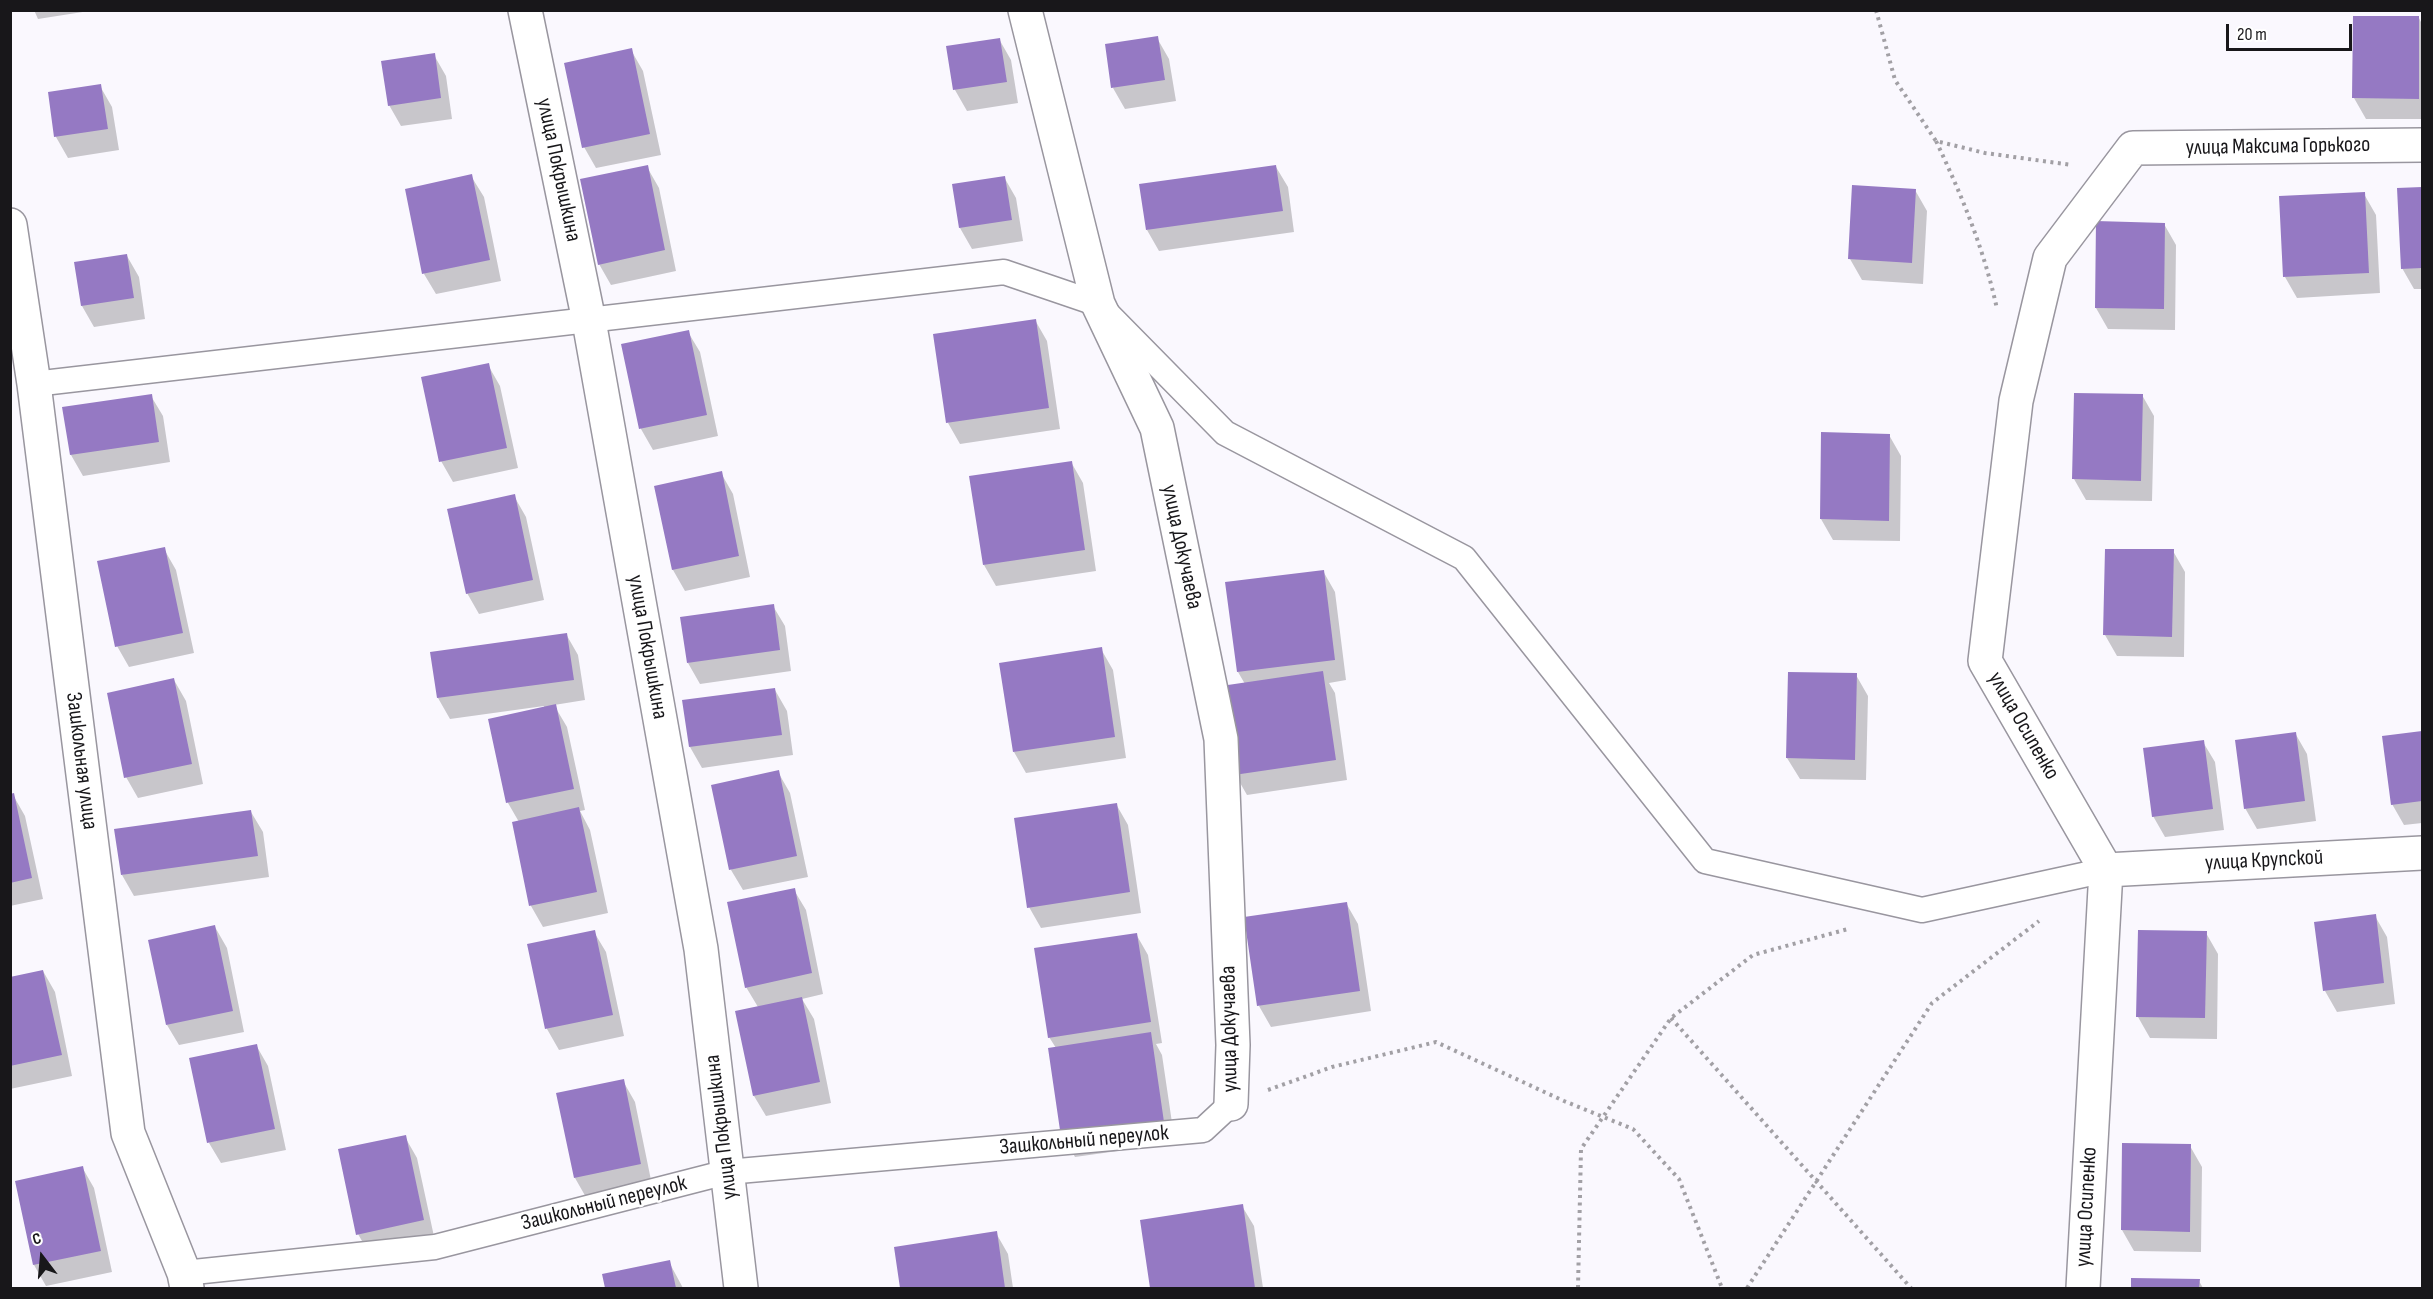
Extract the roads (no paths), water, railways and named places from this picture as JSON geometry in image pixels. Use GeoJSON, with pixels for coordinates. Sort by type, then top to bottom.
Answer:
{"type":"FeatureCollection","features":[{"type":"Feature","properties":{"kind":"street","name":"улица Покрышкина"},"geometry":{"type":"LineString","coordinates":[[525,10],[589,321],[701,949],[741,1288]]}},
{"type":"Feature","properties":{"kind":"street","name":"улица Докучаева"},"geometry":{"type":"LineString","coordinates":[[1024,10],[1098,304],[1157,428],[1221,739],[1233,1046],[1231,1104]]}},
{"type":"Feature","properties":{"kind":"street","name":"улица Максима Горького"},"geometry":{"type":"LineString","coordinates":[[2133,148],[2422,145]]}},
{"type":"Feature","properties":{"kind":"street","name":"улица Осипенко"},"geometry":{"type":"LineString","coordinates":[[2083,1288],[2106,870],[1985,661],[2016,401],[2050,258],[2133,148]]}},
{"type":"Feature","properties":{"kind":"street","name":"Зашкольная улица"},"geometry":{"type":"LineString","coordinates":[[10,225],[34,384],[128,1133],[185,1281]]}},
{"type":"Feature","properties":{"kind":"street","name":"улица Крупской"},"geometry":{"type":"LineString","coordinates":[[2106,870],[2422,853]]}},
{"type":"Feature","properties":{"kind":"lane"},"geometry":{"type":"LineString","coordinates":[[34,384],[1004,272],[1098,304],[1226,433],[1464,558],[1705,861],[1922,910],[2106,870]]}},
{"type":"Feature","properties":{"kind":"lane","name":"Зашкольный переулок"},"geometry":{"type":"LineString","coordinates":[[185,1281],[435,1247],[727,1172],[1203,1130],[1231,1104]]}}]}
